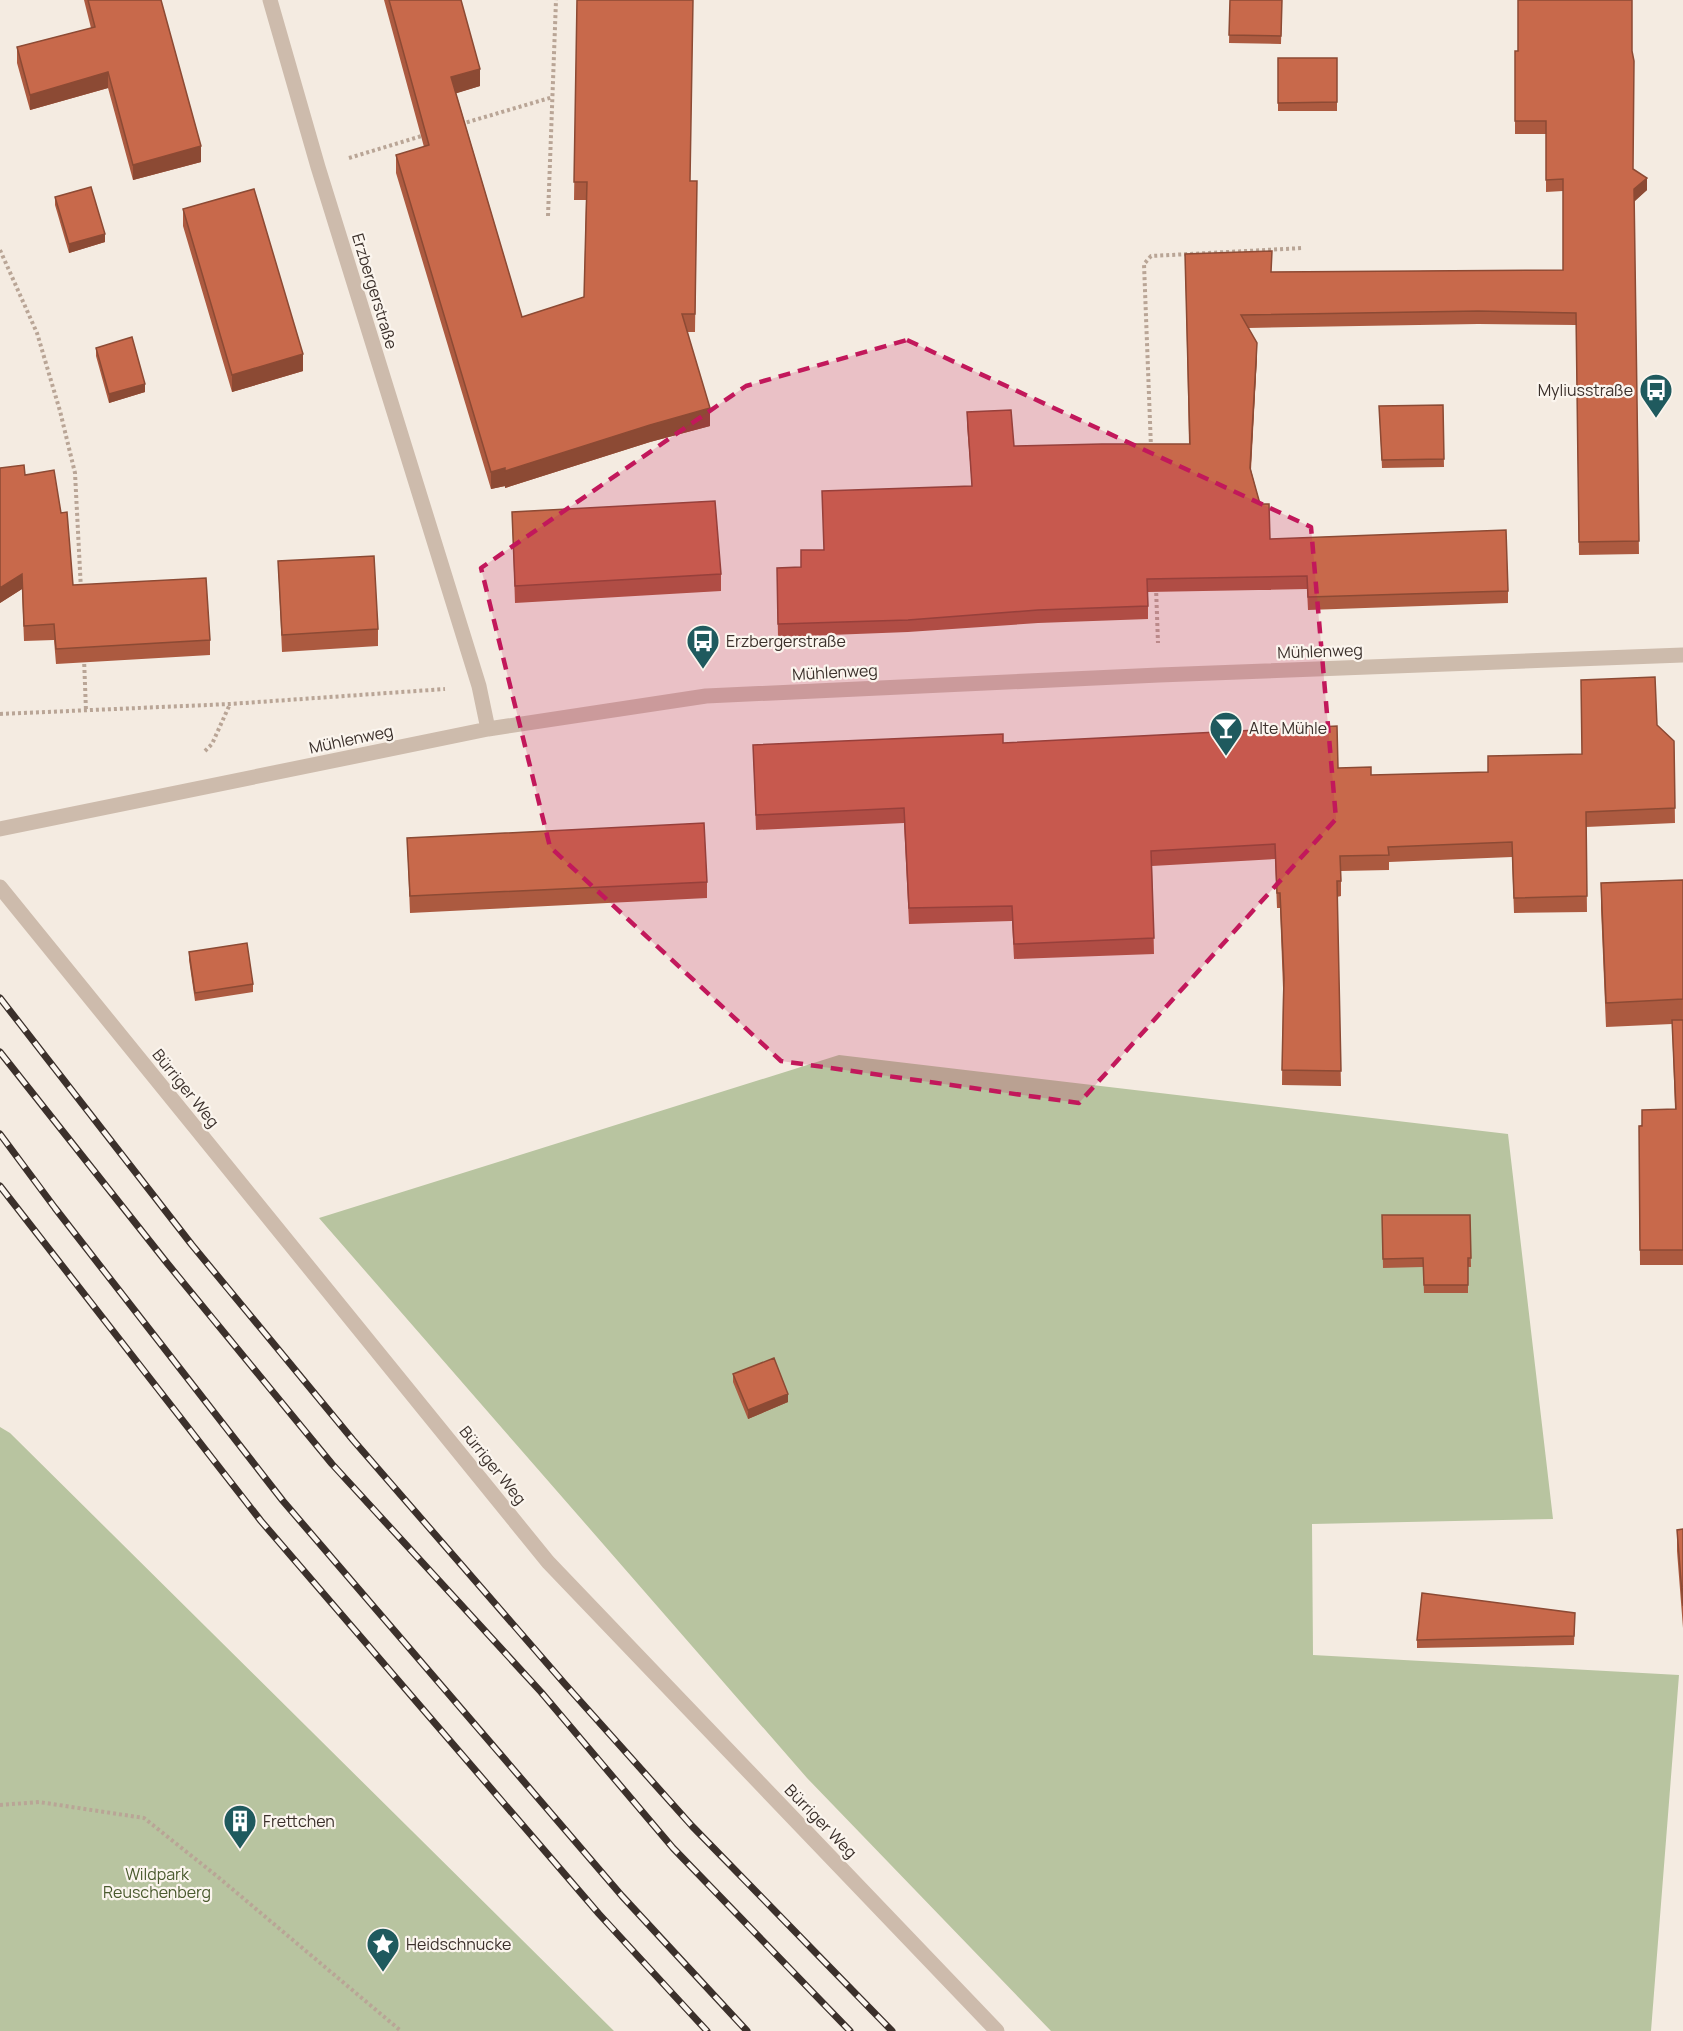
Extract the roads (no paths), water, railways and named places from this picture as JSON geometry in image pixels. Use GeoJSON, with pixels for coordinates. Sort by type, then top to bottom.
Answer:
{"type":"FeatureCollection","features":[{"type":"Feature","properties":{"kind":"street","name":"Erzbergerstraße"},"geometry":{"type":"LineString","coordinates":[[270,0],[318,167],[479,686],[488,729]]}},
{"type":"Feature","properties":{"kind":"street","name":"Mühlenweg"},"geometry":{"type":"LineString","coordinates":[[0,828],[488,729],[706,696],[1159,675],[1683,655]]}},
{"type":"Feature","properties":{"kind":"street","name":"Bürriger Weg"},"geometry":{"type":"LineString","coordinates":[[0,887],[548,1562],[997,2031]]}},
{"type":"Feature","properties":{"kind":"railway"},"geometry":{"type":"LineString","coordinates":[[0,998],[192,1245],[353,1440],[564,1683],[692,1826],[892,2031]]}},
{"type":"Feature","properties":{"kind":"railway"},"geometry":{"type":"LineString","coordinates":[[0,1052],[167,1263],[332,1464],[541,1692],[673,1848],[850,2031]]}},
{"type":"Feature","properties":{"kind":"railway"},"geometry":{"type":"LineString","coordinates":[[0,1134],[283,1501],[622,1896],[747,2031]]}},
{"type":"Feature","properties":{"kind":"railway"},"geometry":{"type":"LineString","coordinates":[[0,1186],[261,1521],[599,1914],[707,2031]]}},
{"type":"Feature","properties":{"kind":"place","name":"Myliusstraße"},"geometry":{"type":"Point","coordinates":[1656,419]}},
{"type":"Feature","properties":{"kind":"place","name":"Erzbergerstraße"},"geometry":{"type":"Point","coordinates":[703,670]}},
{"type":"Feature","properties":{"kind":"place","name":"Alte Mühle"},"geometry":{"type":"Point","coordinates":[1226,757]}},
{"type":"Feature","properties":{"kind":"place","name":"Frettchen"},"geometry":{"type":"Point","coordinates":[240,1850]}},
{"type":"Feature","properties":{"kind":"place","name":"Heidschnucke"},"geometry":{"type":"Point","coordinates":[383,1973]}},
{"type":"Feature","properties":{"kind":"park label","name":"Wildpark Reuschenberg"},"geometry":{"type":"Point","coordinates":[157,1883]}}]}
